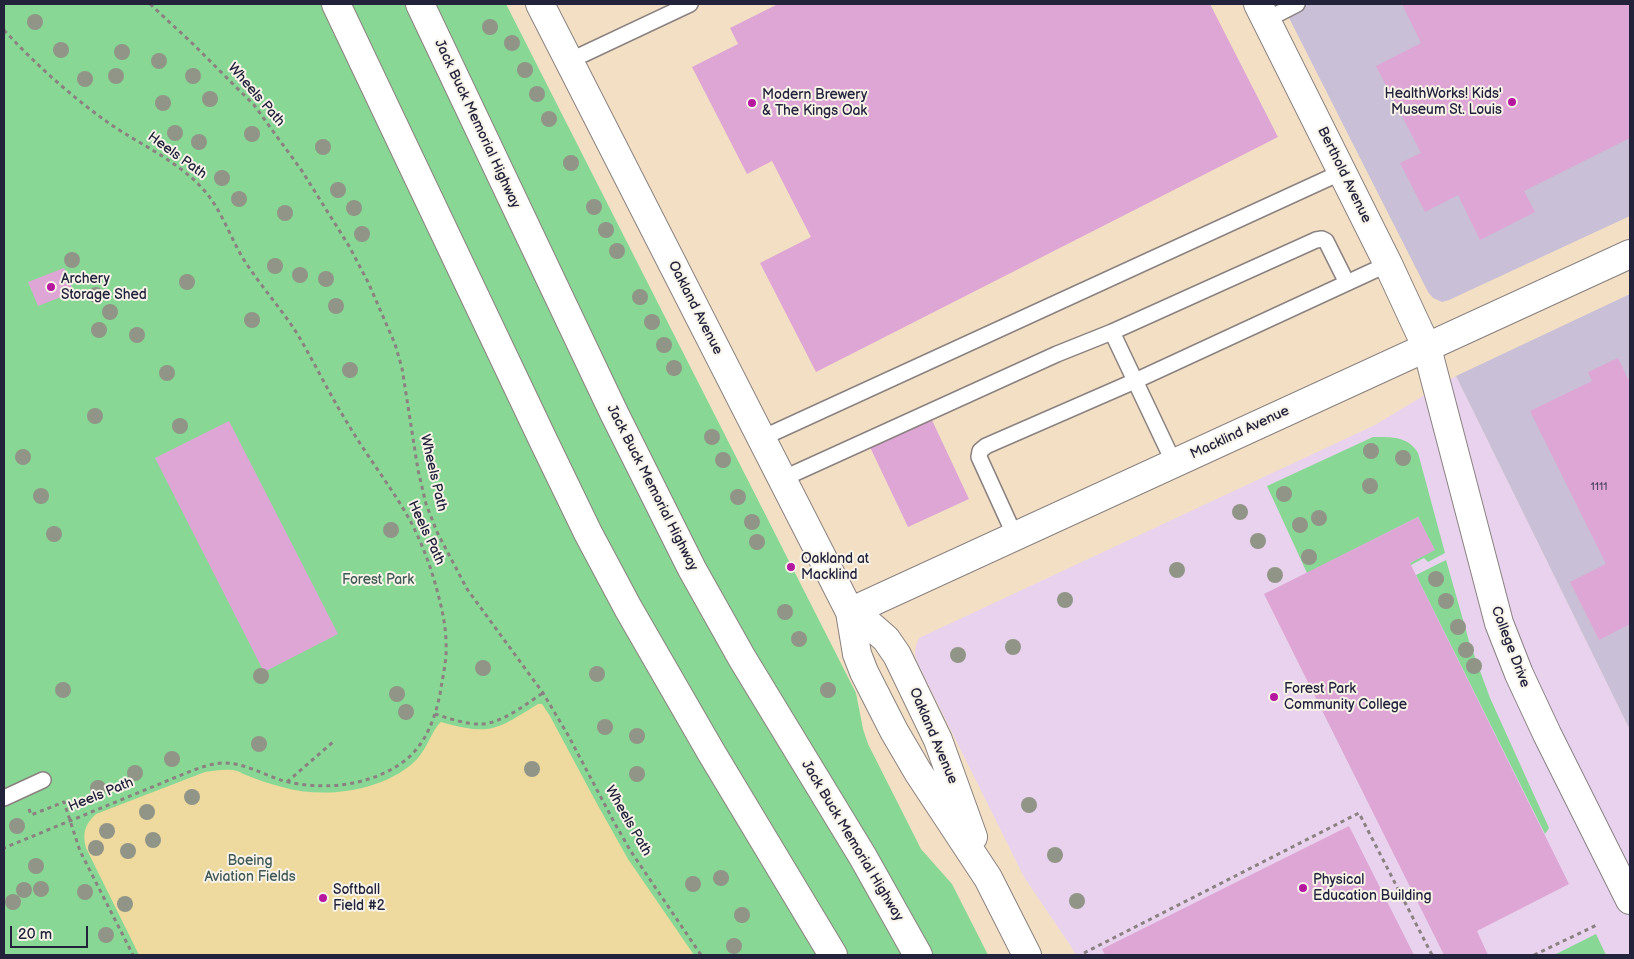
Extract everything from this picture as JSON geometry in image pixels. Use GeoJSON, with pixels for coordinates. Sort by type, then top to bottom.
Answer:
{"type":"FeatureCollection","features":[{"type":"Feature","properties":{"kind":"main road"},"geometry":{"type":"LineString","coordinates":[[336,4],[588,532],[628,608],[711,752],[833,955]]}},
{"type":"Feature","properties":{"kind":"main road","name":"Jack Buck Memorial Highway"},"geometry":{"type":"LineString","coordinates":[[420,4],[618,422],[692,569],[742,658],[863,857],[918,955]]}},
{"type":"Feature","properties":{"kind":"main road","name":"Oakland Avenue"},"geometry":{"type":"LineString","coordinates":[[540,4],[850,612],[860,663],[889,723],[918,772],[988,878],[1027,955]]}},
{"type":"Feature","properties":{"kind":"main road","name":"Berthold Avenue"},"geometry":{"type":"LineString","coordinates":[[1262,12],[1388,264],[1427,348]]}},
{"type":"Feature","properties":{"kind":"main road","name":"Macklind Avenue"},"geometry":{"type":"LineString","coordinates":[[850,612],[1630,254]]}},
{"type":"Feature","properties":{"kind":"main road","name":"College Drive"},"geometry":{"type":"LineString","coordinates":[[1427,348],[1498,624],[1547,734],[1630,900]]}},
{"type":"Feature","properties":{"kind":"main road","name":"Oakland Avenue"},"geometry":{"type":"LineString","coordinates":[[850,612],[870,625],[886,639],[897,655],[938,740],[988,878]]}},
{"type":"Feature","properties":{"kind":"lane"},"geometry":{"type":"LineString","coordinates":[[569,61],[690,4]]}},
{"type":"Feature","properties":{"kind":"lane"},"geometry":{"type":"LineString","coordinates":[[1262,12],[1297,4]]}},
{"type":"Feature","properties":{"kind":"lane"},"geometry":{"type":"LineString","coordinates":[[762,438],[1342,172]]}},
{"type":"Feature","properties":{"kind":"lane"},"geometry":{"type":"LineString","coordinates":[[782,479],[1057,354],[1112,332],[1316,240],[1322,239],[1326,241],[1347,283]]}},
{"type":"Feature","properties":{"kind":"lane"},"geometry":{"type":"LineString","coordinates":[[1016,536],[979,457],[980,451],[986,446],[1135,381],[1388,264]]}},
{"type":"Feature","properties":{"kind":"lane"},"geometry":{"type":"LineString","coordinates":[[1112,332],[1174,463]]}},
{"type":"Feature","properties":{"kind":"lane"},"geometry":{"type":"LineString","coordinates":[[4,798],[43,780]]}},
{"type":"Feature","properties":{"kind":"path","name":"Wheels Path"},"geometry":{"type":"LineString","coordinates":[[150,4],[254,105],[302,171],[349,246],[372,289],[395,344],[402,368],[418,470],[426,504],[437,532],[467,590],[543,693],[568,735],[626,843],[702,955]]}},
{"type":"Feature","properties":{"kind":"path","name":"Heels Path"},"geometry":{"type":"LineString","coordinates":[[4,30],[82,103],[110,124],[175,165],[204,190],[246,264],[274,299],[299,337],[339,411],[413,526],[434,579],[442,608],[446,633],[444,675],[430,728],[413,754],[383,773],[356,782],[332,786],[316,786],[287,782],[237,765],[214,764],[71,819],[4,848]]}},
{"type":"Feature","properties":{"kind":"path"},"geometry":{"type":"LineString","coordinates":[[435,714],[470,723],[490,723],[543,693]]}},
{"type":"Feature","properties":{"kind":"path"},"geometry":{"type":"LineString","coordinates":[[287,782],[333,742]]}},
{"type":"Feature","properties":{"kind":"path"},"geometry":{"type":"LineString","coordinates":[[30,812],[32,815],[64,802],[80,851],[133,955]]}},
{"type":"Feature","properties":{"kind":"path"},"geometry":{"type":"LineString","coordinates":[[1084,953],[1359,812],[1432,955]]}},
{"type":"Feature","properties":{"kind":"path"},"geometry":{"type":"LineString","coordinates":[[1534,955],[1600,924]]}},
{"type":"Feature","properties":{"kind":"shaded area"},"geometry":{"type":"Polygon","coordinates":[[[1282,4],[1630,4],[1630,216],[1449,300],[1442,302],[1433,298],[1428,292],[1282,4]]]}},
{"type":"Feature","properties":{"kind":"shaded area"},"geometry":{"type":"Polygon","coordinates":[[[1630,294],[1630,730],[1456,376],[1630,294]]]}},
{"type":"Feature","properties":{"kind":"shaded area","name":"Forest Park Community College"},"geometry":{"type":"Polygon","coordinates":[[[1456,376],[1630,730],[1630,955],[1076,955],[1024,877],[918,664],[915,655],[919,638],[1375,425],[1456,376]]]}},
{"type":"Feature","properties":{"kind":"green space","name":"Forest Park"},"geometry":{"type":"Polygon","coordinates":[[[4,4],[506,4],[856,693],[868,744],[921,849],[952,884],[988,955],[4,955],[4,4]]]}},
{"type":"Feature","properties":{"kind":"green space"},"geometry":{"type":"Polygon","coordinates":[[[1373,437],[1404,440],[1414,447],[1418,453],[1445,553],[1428,562],[1424,558],[1411,565],[1410,563],[1434,549],[1418,517],[1307,573],[1267,486],[1373,437]]]}},
{"type":"Feature","properties":{"kind":"green space"},"geometry":{"type":"Polygon","coordinates":[[[1446,560],[1469,641],[1490,698],[1549,828],[1545,834],[1416,575],[1446,560]]]}},
{"type":"Feature","properties":{"kind":"green space"},"geometry":{"type":"Polygon","coordinates":[[[1596,934],[1606,955],[1554,955],[1596,934]]]}},
{"type":"Feature","properties":{"kind":"sand","name":"Boeing Aviation Fields"},"geometry":{"type":"Polygon","coordinates":[[[538,704],[542,704],[550,716],[628,859],[694,955],[139,955],[86,848],[85,829],[89,821],[96,814],[205,772],[234,770],[255,779],[298,791],[333,792],[368,787],[400,773],[413,763],[422,753],[441,722],[471,729],[493,728],[512,720],[538,704]]]}},
{"type":"Feature","properties":{"kind":"building"},"geometry":{"type":"Polygon","coordinates":[[[778,4],[1210,4],[1278,137],[816,372],[760,263],[811,237],[772,161],[747,174],[692,67],[738,44],[730,28],[778,4]]]}},
{"type":"Feature","properties":{"kind":"building","name":"HealthWorks! Kids' Museum St. Louis"},"geometry":{"type":"Polygon","coordinates":[[[1402,4],[1630,4],[1630,138],[1524,191],[1535,212],[1480,240],[1458,195],[1425,212],[1400,163],[1421,153],[1376,66],[1421,43],[1402,4]]]}},
{"type":"Feature","properties":{"kind":"building","name":"Archery Storage Shed"},"geometry":{"type":"Polygon","coordinates":[[[64,268],[74,292],[38,306],[28,282],[64,268]]]}},
{"type":"Feature","properties":{"kind":"building"},"geometry":{"type":"Polygon","coordinates":[[[1618,358],[1630,383],[1630,624],[1599,640],[1570,582],[1606,564],[1530,411],[1592,381],[1588,372],[1618,358]]]}},
{"type":"Feature","properties":{"kind":"building"},"geometry":{"type":"Polygon","coordinates":[[[931,418],[969,499],[908,527],[869,445],[931,418]]]}},
{"type":"Feature","properties":{"kind":"building"},"geometry":{"type":"Polygon","coordinates":[[[229,421],[338,634],[264,672],[155,458],[229,421]]]}},
{"type":"Feature","properties":{"kind":"building"},"geometry":{"type":"Polygon","coordinates":[[[1418,517],[1435,550],[1410,563],[1569,884],[1477,931],[1488,955],[1444,955],[1264,594],[1418,517]]]}},
{"type":"Feature","properties":{"kind":"building","name":"Physical Education Building"},"geometry":{"type":"Polygon","coordinates":[[[1349,826],[1414,955],[1105,955],[1102,949],[1349,826]]]}},
{"type":"Feature","properties":{"kind":"place","name":"HealthWorks! Kids' Museum St. Louis"},"geometry":{"type":"Point","coordinates":[1512,102]}},
{"type":"Feature","properties":{"kind":"place","name":"Modern Brewery & The Kings Oak"},"geometry":{"type":"Point","coordinates":[752,103]}},
{"type":"Feature","properties":{"kind":"place","name":"Archery Storage Shed"},"geometry":{"type":"Point","coordinates":[51,287]}},
{"type":"Feature","properties":{"kind":"place","name":"Oakland at Macklind"},"geometry":{"type":"Point","coordinates":[791,567]}},
{"type":"Feature","properties":{"kind":"place","name":"Forest Park Community College"},"geometry":{"type":"Point","coordinates":[1274,697]}},
{"type":"Feature","properties":{"kind":"place","name":"Physical Education Building"},"geometry":{"type":"Point","coordinates":[1303,888]}},
{"type":"Feature","properties":{"kind":"place","name":"Softball Field #2"},"geometry":{"type":"Point","coordinates":[323,898]}}]}
